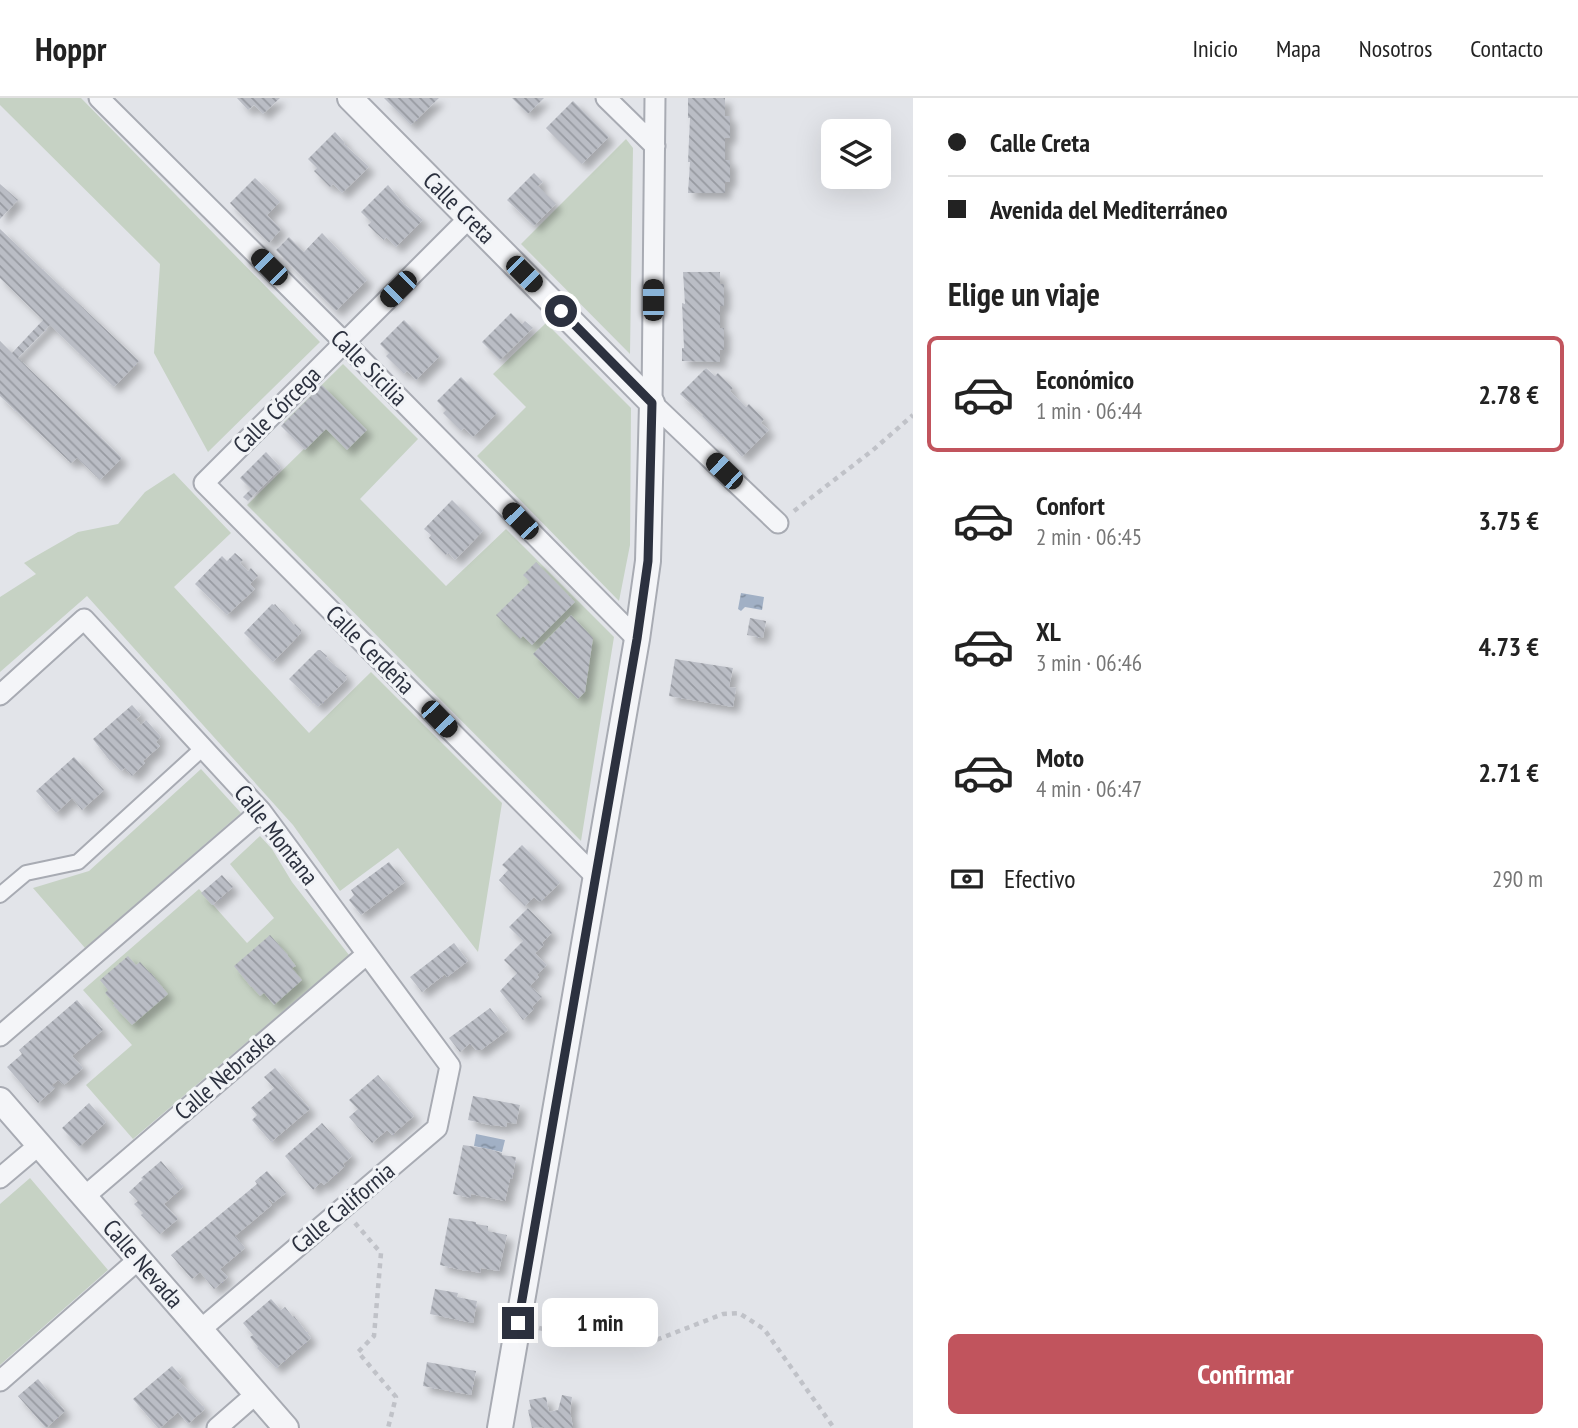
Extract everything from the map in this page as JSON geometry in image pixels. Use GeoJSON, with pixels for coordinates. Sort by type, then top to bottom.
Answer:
{"type":"FeatureCollection","features":[{"type":"Feature","properties":{"kind":"street","name":"Calle Sicilia"},"geometry":{"type":"LineString","coordinates":[[99,98],[637,639]]}},
{"type":"Feature","properties":{"kind":"street","name":"Calle Creta"},"geometry":{"type":"LineString","coordinates":[[350,98],[652,403],[778,523]]}},
{"type":"Feature","properties":{"kind":"street"},"geometry":{"type":"LineString","coordinates":[[606,98],[654,146]]}},
{"type":"Feature","properties":{"kind":"street"},"geometry":{"type":"LineString","coordinates":[[500,1428],[637,639],[648,561],[655,98]]}},
{"type":"Feature","properties":{"kind":"street","name":"Calle Córcega"},"geometry":{"type":"LineString","coordinates":[[204,483],[469,218]]}},
{"type":"Feature","properties":{"kind":"street","name":"Calle Cerdeña"},"geometry":{"type":"LineString","coordinates":[[204,483],[596,877]]}},
{"type":"Feature","properties":{"kind":"street","name":"Calle Montana"},"geometry":{"type":"LineString","coordinates":[[0,695],[84,619],[261,811],[450,1066]]}},
{"type":"Feature","properties":{"kind":"street"},"geometry":{"type":"LineString","coordinates":[[0,895],[26,873],[78,862],[203,748]]}},
{"type":"Feature","properties":{"kind":"street"},"geometry":{"type":"LineString","coordinates":[[0,1036],[261,811]]}},
{"type":"Feature","properties":{"kind":"street","name":"Calle Nebraska"},"geometry":{"type":"LineString","coordinates":[[84,1197],[367,954]]}},
{"type":"Feature","properties":{"kind":"street","name":"Calle California"},"geometry":{"type":"LineString","coordinates":[[200,1329],[437,1128],[450,1066]]}},
{"type":"Feature","properties":{"kind":"street","name":"Calle Nevada"},"geometry":{"type":"LineString","coordinates":[[0,1100],[286,1428]]}},
{"type":"Feature","properties":{"kind":"street"},"geometry":{"type":"LineString","coordinates":[[0,1178],[39,1145]]}},
{"type":"Feature","properties":{"kind":"street"},"geometry":{"type":"LineString","coordinates":[[0,1381],[139,1259]]}},
{"type":"Feature","properties":{"kind":"street"},"geometry":{"type":"LineString","coordinates":[[217,1428],[256,1394]]}},
{"type":"Feature","properties":{"kind":"path"},"geometry":{"type":"LineString","coordinates":[[778,523],[873,450],[913,415]]}},
{"type":"Feature","properties":{"kind":"path"},"geometry":{"type":"LineString","coordinates":[[342,1209],[382,1253],[374,1336],[358,1352],[396,1397],[388,1428]]}},
{"type":"Feature","properties":{"kind":"path"},"geometry":{"type":"LineString","coordinates":[[518,1323],[610,1344],[637,1343],[651,1342],[723,1314],[739,1313],[764,1329],[834,1428]]}},
{"type":"Feature","properties":{"kind":"green space"},"geometry":{"type":"Polygon","coordinates":[[[0,98],[81,98],[320,342],[208,452],[154,353],[160,264],[0,105],[0,98]]]}},
{"type":"Feature","properties":{"kind":"green space"},"geometry":{"type":"Polygon","coordinates":[[[626,139],[633,148],[630,354],[521,244],[626,139]]]}},
{"type":"Feature","properties":{"kind":"green space"},"geometry":{"type":"Polygon","coordinates":[[[546,323],[631,408],[630,545],[619,601],[477,456],[526,407],[493,374],[546,323]]]}},
{"type":"Feature","properties":{"kind":"green space"},"geometry":{"type":"Polygon","coordinates":[[[343,364],[418,439],[360,499],[446,586],[506,529],[614,637],[581,841],[247,505],[307,446],[284,422],[343,364]]]}},
{"type":"Feature","properties":{"kind":"green space"},"geometry":{"type":"Polygon","coordinates":[[[174,473],[231,533],[174,587],[309,733],[371,672],[502,803],[478,952],[398,848],[340,891],[293,825],[87,596],[0,672],[0,597],[36,574],[24,563],[78,532],[118,524],[145,492],[174,473]]]}},
{"type":"Feature","properties":{"kind":"green space"},"geometry":{"type":"Polygon","coordinates":[[[201,769],[241,813],[85,948],[33,888],[89,871],[201,769]]]}},
{"type":"Feature","properties":{"kind":"green space"},"geometry":{"type":"Polygon","coordinates":[[[260,836],[349,955],[133,1139],[86,1085],[132,1045],[83,990],[199,889],[247,943],[274,918],[230,864],[260,836]]]}},
{"type":"Feature","properties":{"kind":"green space"},"geometry":{"type":"Polygon","coordinates":[[[30,1178],[108,1270],[0,1365],[0,1204],[30,1178]]]}},
{"type":"Feature","properties":{"kind":"water"},"geometry":{"type":"Polygon","coordinates":[[[741,593],[764,597],[762,610],[745,607],[741,611],[738,609],[741,593]]]}},
{"type":"Feature","properties":{"kind":"water"},"geometry":{"type":"Polygon","coordinates":[[[476,1134],[505,1140],[502,1152],[474,1146],[476,1134]]]}},
{"type":"Feature","properties":{"kind":"building"},"geometry":{"type":"Polygon","coordinates":[[[237,98],[280,98],[263,114],[254,105],[248,110],[237,98]]]}},
{"type":"Feature","properties":{"kind":"building"},"geometry":{"type":"Polygon","coordinates":[[[384,98],[439,98],[411,125],[384,98]]]}},
{"type":"Feature","properties":{"kind":"building"},"geometry":{"type":"Polygon","coordinates":[[[512,98],[544,98],[528,114],[512,98]]]}},
{"type":"Feature","properties":{"kind":"building"},"geometry":{"type":"Polygon","coordinates":[[[688,98],[725,98],[725,116],[730,116],[730,138],[725,138],[725,160],[730,160],[730,182],[725,182],[725,193],[688,193],[688,98]]]}},
{"type":"Feature","properties":{"kind":"building"},"geometry":{"type":"Polygon","coordinates":[[[573,101],[609,137],[582,164],[546,128],[573,101]]]}},
{"type":"Feature","properties":{"kind":"building"},"geometry":{"type":"Polygon","coordinates":[[[335,132],[369,167],[342,193],[333,184],[330,187],[314,171],[317,168],[308,159],[335,132]]]}},
{"type":"Feature","properties":{"kind":"building"},"geometry":{"type":"Polygon","coordinates":[[[534,173],[543,182],[538,186],[556,204],[534,226],[507,200],[534,173]]]}},
{"type":"Feature","properties":{"kind":"building"},"geometry":{"type":"Polygon","coordinates":[[[255,178],[280,202],[267,215],[281,229],[269,243],[230,203],[255,178]]]}},
{"type":"Feature","properties":{"kind":"building"},"geometry":{"type":"Polygon","coordinates":[[[0,184],[18,200],[0,219],[0,184]]]}},
{"type":"Feature","properties":{"kind":"building"},"geometry":{"type":"Polygon","coordinates":[[[388,185],[404,204],[423,220],[396,247],[368,225],[371,222],[361,212],[388,185]]]}},
{"type":"Feature","properties":{"kind":"building"},"geometry":{"type":"Polygon","coordinates":[[[0,229],[139,361],[114,387],[50,325],[18,358],[122,458],[100,480],[77,458],[71,463],[0,396],[0,341],[12,353],[43,320],[0,278],[0,229]]]}},
{"type":"Feature","properties":{"kind":"building"},"geometry":{"type":"Polygon","coordinates":[[[322,233],[367,280],[336,311],[276,250],[289,237],[304,252],[322,233]]]}},
{"type":"Feature","properties":{"kind":"building"},"geometry":{"type":"Polygon","coordinates":[[[683,272],[720,272],[720,284],[724,284],[720,328],[724,328],[724,350],[720,350],[720,362],[682,361],[682,303],[685,304],[683,272]]]}},
{"type":"Feature","properties":{"kind":"building"},"geometry":{"type":"Polygon","coordinates":[[[511,313],[522,324],[525,321],[533,328],[500,360],[482,342],[511,313]]]}},
{"type":"Feature","properties":{"kind":"building"},"geometry":{"type":"Polygon","coordinates":[[[404,320],[440,356],[416,380],[407,371],[404,374],[386,356],[389,353],[380,344],[404,320]]]}},
{"type":"Feature","properties":{"kind":"building"},"geometry":{"type":"Polygon","coordinates":[[[706,368],[715,376],[718,373],[733,388],[730,391],[746,407],[749,404],[764,419],[761,423],[769,430],[742,457],[680,394],[706,368]]]}},
{"type":"Feature","properties":{"kind":"building"},"geometry":{"type":"Polygon","coordinates":[[[461,377],[497,413],[473,437],[464,428],[461,431],[443,413],[446,410],[437,401],[461,377]]]}},
{"type":"Feature","properties":{"kind":"building"},"geometry":{"type":"Polygon","coordinates":[[[322,385],[367,430],[347,450],[326,429],[305,450],[281,426],[322,385]]]}},
{"type":"Feature","properties":{"kind":"building"},"geometry":{"type":"Polygon","coordinates":[[[266,452],[281,468],[248,501],[243,497],[251,489],[240,478],[266,452]]]}},
{"type":"Feature","properties":{"kind":"building"},"geometry":{"type":"Polygon","coordinates":[[[452,500],[483,531],[455,560],[429,538],[431,535],[424,529],[452,500]]]}},
{"type":"Feature","properties":{"kind":"building"},"geometry":{"type":"Polygon","coordinates":[[[235,553],[243,560],[240,563],[248,571],[251,568],[258,576],[250,584],[255,589],[227,615],[195,584],[222,556],[227,561],[235,553]]]}},
{"type":"Feature","properties":{"kind":"building"},"geometry":{"type":"Polygon","coordinates":[[[536,562],[575,602],[532,645],[523,636],[520,639],[496,615],[530,582],[523,575],[536,562]]]}},
{"type":"Feature","properties":{"kind":"building"},"geometry":{"type":"Polygon","coordinates":[[[272,604],[301,630],[273,662],[244,633],[272,604]]]}},
{"type":"Feature","properties":{"kind":"building"},"geometry":{"type":"Polygon","coordinates":[[[571,615],[593,638],[585,692],[578,699],[533,654],[571,615]]]}},
{"type":"Feature","properties":{"kind":"building"},"geometry":{"type":"Polygon","coordinates":[[[750,618],[766,621],[763,638],[747,635],[750,618]]]}},
{"type":"Feature","properties":{"kind":"building"},"geometry":{"type":"Polygon","coordinates":[[[318,650],[347,676],[347,679],[318,707],[289,679],[318,650]]]}},
{"type":"Feature","properties":{"kind":"building"},"geometry":{"type":"Polygon","coordinates":[[[675,659],[733,668],[729,687],[736,688],[733,707],[669,696],[675,659]]]}},
{"type":"Feature","properties":{"kind":"building"},"geometry":{"type":"Polygon","coordinates":[[[132,705],[141,715],[136,719],[141,725],[146,720],[161,737],[156,742],[160,746],[143,761],[145,763],[132,776],[125,768],[121,771],[110,761],[93,739],[132,705]]]}},
{"type":"Feature","properties":{"kind":"building"},"geometry":{"type":"Polygon","coordinates":[[[74,757],[104,790],[82,810],[72,798],[56,813],[36,791],[74,757]]]}},
{"type":"Feature","properties":{"kind":"building"},"geometry":{"type":"Polygon","coordinates":[[[522,845],[560,883],[540,902],[534,897],[525,906],[499,880],[508,870],[502,865],[522,845]]]}},
{"type":"Feature","properties":{"kind":"building"},"geometry":{"type":"Polygon","coordinates":[[[389,862],[405,882],[361,915],[349,900],[354,895],[351,890],[389,862]]]}},
{"type":"Feature","properties":{"kind":"building"},"geometry":{"type":"Polygon","coordinates":[[[222,875],[233,887],[212,905],[201,893],[222,875]]]}},
{"type":"Feature","properties":{"kind":"building"},"geometry":{"type":"Polygon","coordinates":[[[528,908],[552,933],[535,953],[547,965],[530,986],[542,997],[523,1020],[500,991],[517,973],[504,960],[523,941],[509,927],[528,908]]]}},
{"type":"Feature","properties":{"kind":"building"},"geometry":{"type":"Polygon","coordinates":[[[270,935],[296,966],[292,968],[302,980],[274,1005],[264,993],[260,996],[234,966],[270,935]]]}},
{"type":"Feature","properties":{"kind":"building"},"geometry":{"type":"Polygon","coordinates":[[[454,943],[468,961],[422,992],[410,977],[454,943]]]}},
{"type":"Feature","properties":{"kind":"building"},"geometry":{"type":"Polygon","coordinates":[[[128,956],[136,965],[140,962],[168,994],[132,1025],[113,1005],[115,1004],[105,993],[108,990],[100,980],[128,956]]]}},
{"type":"Feature","properties":{"kind":"building"},"geometry":{"type":"Polygon","coordinates":[[[77,1000],[103,1030],[72,1056],[83,1068],[64,1085],[58,1080],[52,1085],[55,1088],[38,1103],[7,1067],[22,1054],[19,1050],[77,1000]]]}},
{"type":"Feature","properties":{"kind":"building"},"geometry":{"type":"Polygon","coordinates":[[[490,1008],[508,1030],[481,1050],[476,1050],[470,1043],[460,1052],[449,1038],[490,1008]]]}},
{"type":"Feature","properties":{"kind":"building"},"geometry":{"type":"Polygon","coordinates":[[[275,1068],[310,1109],[271,1142],[252,1120],[257,1115],[251,1108],[274,1088],[264,1077],[275,1068]]]}},
{"type":"Feature","properties":{"kind":"building"},"geometry":{"type":"Polygon","coordinates":[[[378,1075],[414,1116],[392,1135],[387,1130],[372,1143],[349,1117],[358,1109],[349,1100],[378,1075]]]}},
{"type":"Feature","properties":{"kind":"building"},"geometry":{"type":"Polygon","coordinates":[[[473,1096],[520,1105],[516,1124],[507,1122],[506,1127],[494,1126],[468,1120],[473,1096]]]}},
{"type":"Feature","properties":{"kind":"building"},"geometry":{"type":"Polygon","coordinates":[[[89,1103],[106,1122],[79,1147],[62,1128],[89,1103]]]}},
{"type":"Feature","properties":{"kind":"building"},"geometry":{"type":"Polygon","coordinates":[[[322,1123],[352,1156],[324,1185],[321,1182],[313,1190],[285,1156],[322,1123]]]}},
{"type":"Feature","properties":{"kind":"building"},"geometry":{"type":"Polygon","coordinates":[[[463,1145],[516,1157],[505,1201],[471,1194],[471,1198],[453,1194],[463,1145]]]}},
{"type":"Feature","properties":{"kind":"building"},"geometry":{"type":"Polygon","coordinates":[[[161,1161],[183,1187],[164,1204],[178,1219],[160,1234],[141,1215],[143,1213],[134,1204],[138,1201],[129,1192],[161,1161]]]}},
{"type":"Feature","properties":{"kind":"building"},"geometry":{"type":"Polygon","coordinates":[[[267,1171],[286,1193],[273,1203],[269,1199],[272,1205],[235,1236],[245,1248],[220,1269],[228,1277],[214,1289],[200,1272],[192,1279],[171,1255],[257,1184],[255,1181],[267,1171]]]}},
{"type":"Feature","properties":{"kind":"building"},"geometry":{"type":"Polygon","coordinates":[[[449,1218],[476,1222],[488,1226],[488,1231],[507,1235],[499,1271],[481,1268],[480,1273],[440,1265],[449,1218]]]}},
{"type":"Feature","properties":{"kind":"building"},"geometry":{"type":"Polygon","coordinates":[[[435,1289],[458,1293],[457,1297],[477,1301],[473,1323],[430,1314],[435,1289]]]}},
{"type":"Feature","properties":{"kind":"building"},"geometry":{"type":"Polygon","coordinates":[[[271,1299],[281,1310],[285,1307],[311,1338],[276,1368],[257,1348],[250,1337],[253,1335],[243,1323],[271,1299]]]}},
{"type":"Feature","properties":{"kind":"building"},"geometry":{"type":"Polygon","coordinates":[[[427,1362],[476,1371],[471,1395],[423,1386],[427,1362]]]}},
{"type":"Feature","properties":{"kind":"building"},"geometry":{"type":"Polygon","coordinates":[[[172,1366],[182,1377],[178,1380],[205,1409],[188,1424],[178,1412],[158,1428],[133,1399],[172,1366]]]}},
{"type":"Feature","properties":{"kind":"building"},"geometry":{"type":"Polygon","coordinates":[[[38,1379],[65,1411],[46,1428],[18,1396],[38,1379]]]}},
{"type":"Feature","properties":{"kind":"building"},"geometry":{"type":"Polygon","coordinates":[[[562,1395],[572,1397],[570,1411],[573,1428],[532,1428],[529,1400],[546,1397],[549,1412],[558,1410],[562,1395]]]}},
{"type":"Feature","properties":{"kind":"route"},"geometry":{"type":"LineString","coordinates":[[518,1323],[637,639],[648,561],[652,403],[561,311]]}}]}
